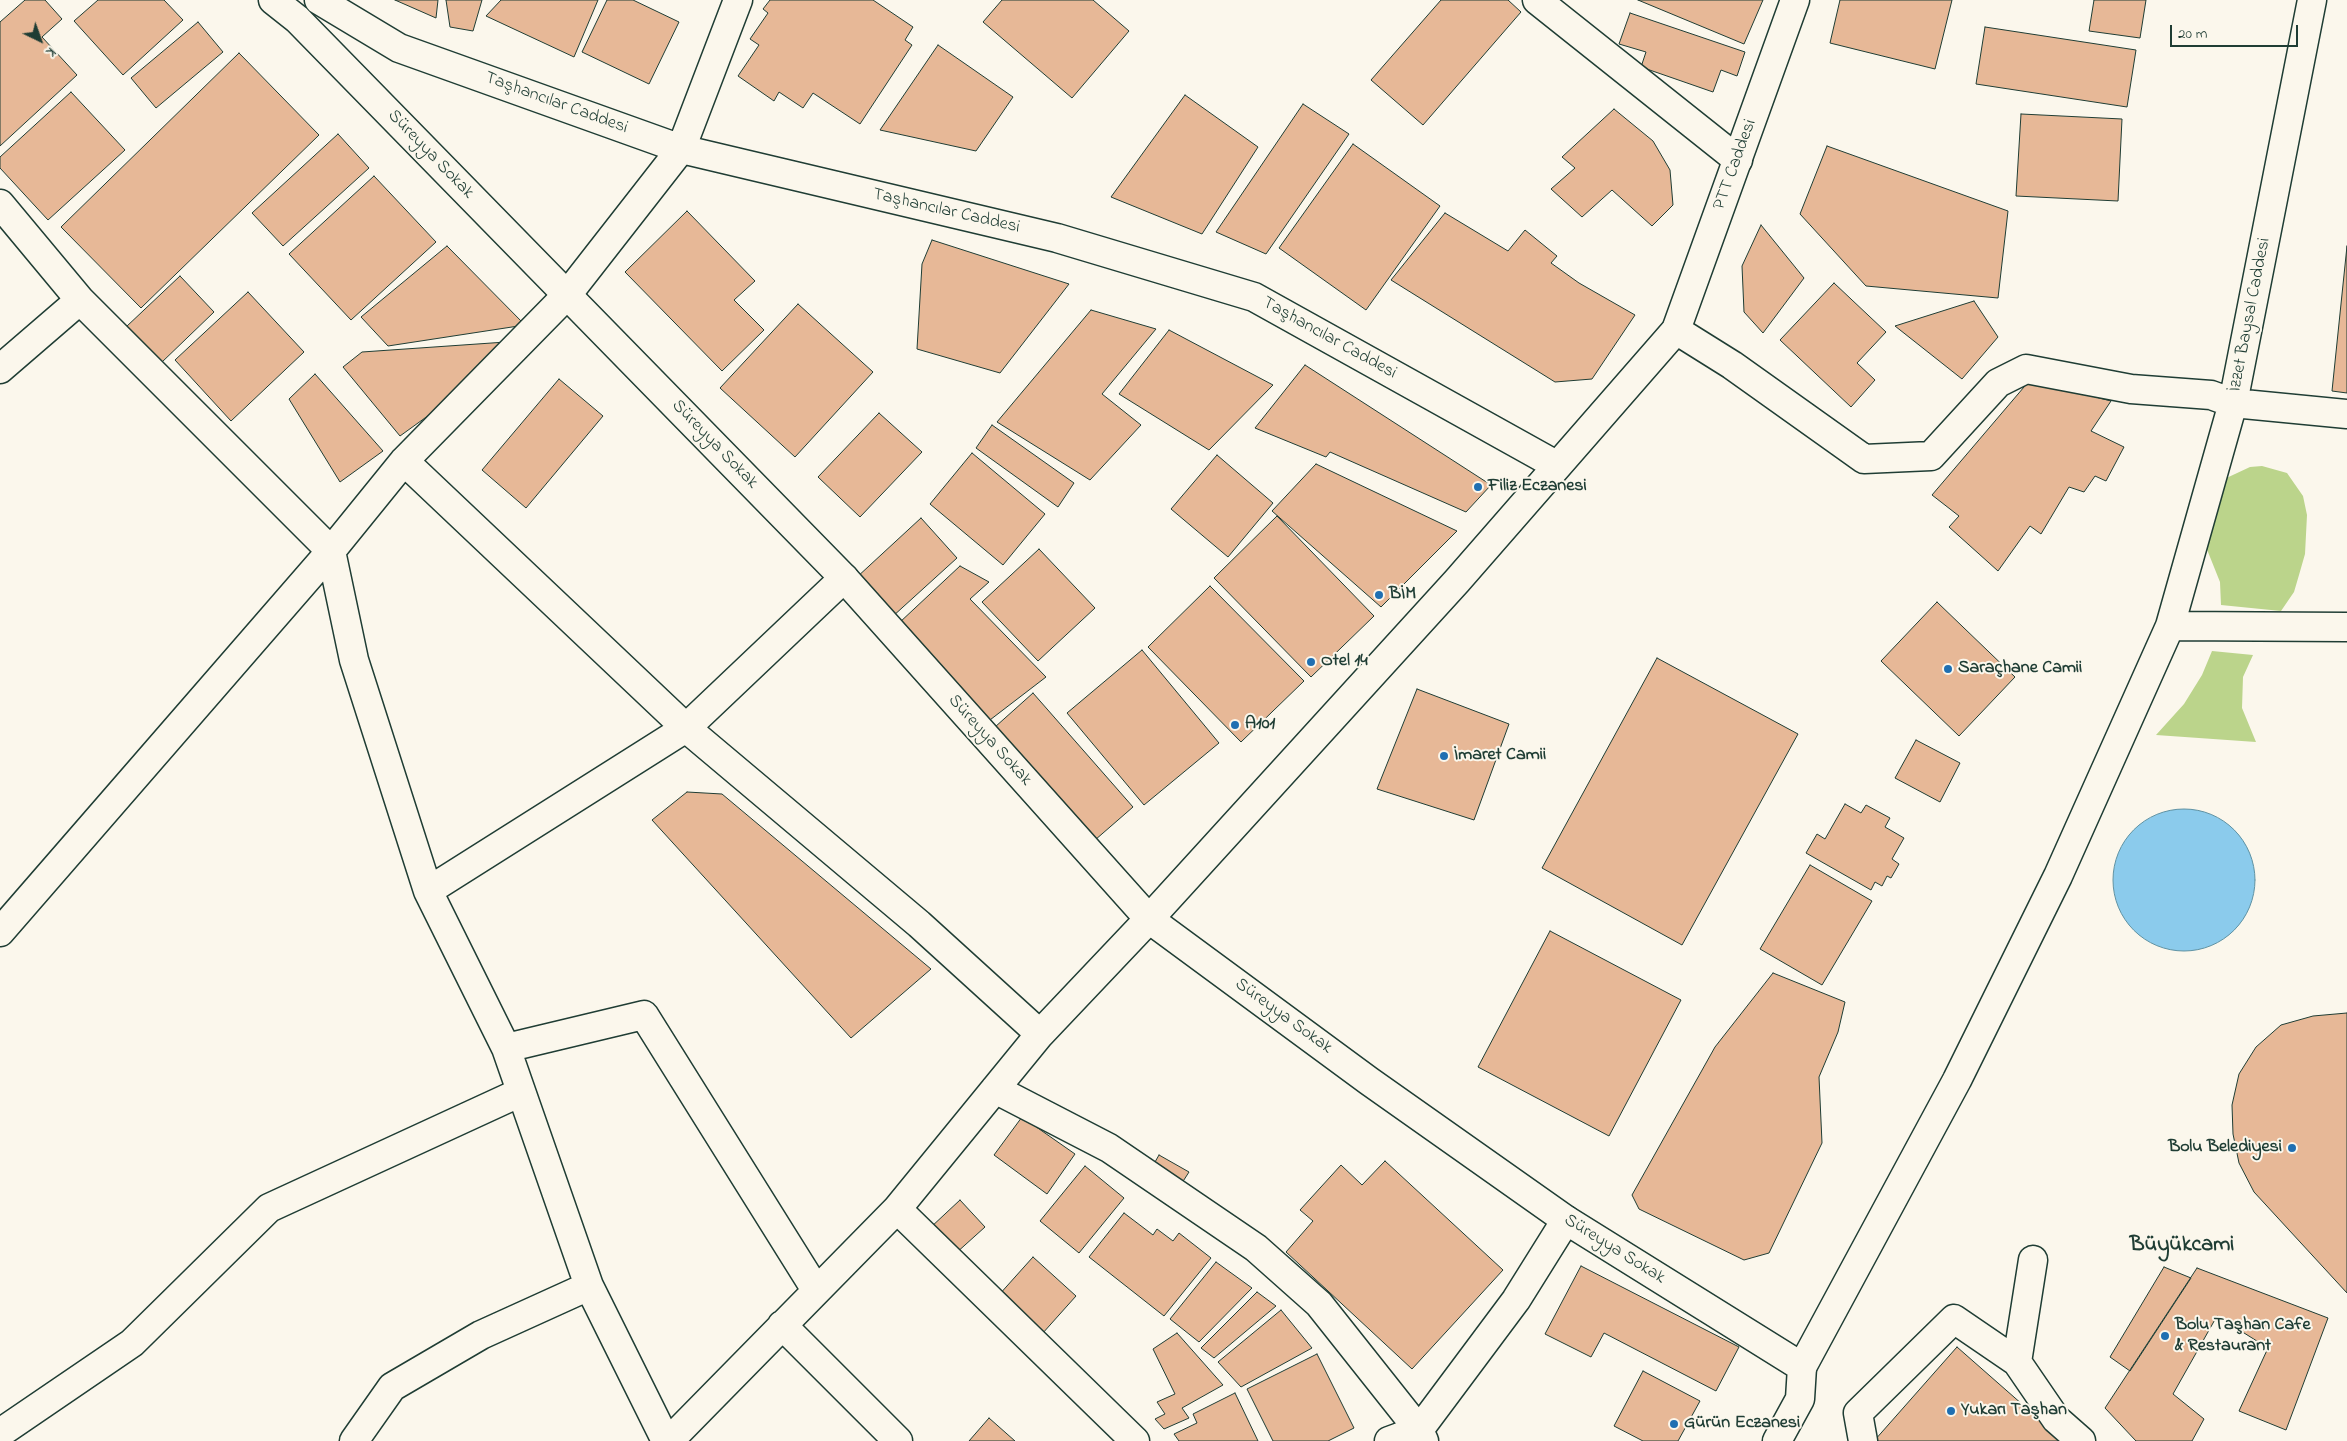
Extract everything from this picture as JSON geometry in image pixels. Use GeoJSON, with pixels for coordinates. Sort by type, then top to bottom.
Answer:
{"type":"FeatureCollection","features":[{"type":"Feature","properties":{"kind":"street","name":"Süreyya Sokak"},"geometry":{"type":"LineString","coordinates":[[273,0],[297,19],[844,578],[1149,919],[1369,1081],[1566,1220],[1802,1367]]}},
{"type":"Feature","properties":{"kind":"street","name":"Taşhancılar Caddesi"},"geometry":{"type":"LineString","coordinates":[[319,0],[399,48],[681,149],[1057,238],[1254,298],[1556,465]]}},
{"type":"Feature","properties":{"kind":"street"},"geometry":{"type":"LineString","coordinates":[[0,932],[331,551],[404,461],[568,295],[681,149],[738,0]]}},
{"type":"Feature","properties":{"kind":"street"},"geometry":{"type":"LineString","coordinates":[[1536,0],[1738,160]]}},
{"type":"Feature","properties":{"kind":"street","name":"PTT Caddesi"},"geometry":{"type":"LineString","coordinates":[[1676,330],[1796,0]]}},
{"type":"Feature","properties":{"kind":"street","name":"İzzet Baysal Caddesi"},"geometry":{"type":"LineString","coordinates":[[1802,1367],[1966,1062],[2058,876],[2170,626],[2234,403],[2312,0]]}},
{"type":"Feature","properties":{"kind":"street"},"geometry":{"type":"LineString","coordinates":[[0,204],[80,300],[331,551],[354,660],[428,891],[506,1048],[589,1286],[668,1441],[897,1209],[1040,1034],[1149,919],[1450,589],[1556,465],[1676,330],[1732,364],[1864,459],[1931,456],[1998,383],[2026,369],[2132,388],[2210,395],[2234,403],[2347,414]]}},
{"type":"Feature","properties":{"kind":"street"},"geometry":{"type":"LineString","coordinates":[[0,369],[80,300]]}},
{"type":"Feature","properties":{"kind":"street"},"geometry":{"type":"LineString","coordinates":[[404,461],[686,728],[920,924],[1040,1034]]}},
{"type":"Feature","properties":{"kind":"street"},"geometry":{"type":"LineString","coordinates":[[428,891],[686,728],[844,578]]}},
{"type":"Feature","properties":{"kind":"street"},"geometry":{"type":"LineString","coordinates":[[2170,626],[2347,627]]}},
{"type":"Feature","properties":{"kind":"street"},"geometry":{"type":"LineString","coordinates":[[506,1048],[644,1015],[816,1290]]}},
{"type":"Feature","properties":{"kind":"street"},"geometry":{"type":"LineString","coordinates":[[995,1089],[1109,1148],[1256,1248],[1319,1304],[1421,1436]]}},
{"type":"Feature","properties":{"kind":"street"},"geometry":{"type":"LineString","coordinates":[[0,1433],[132,1343],[269,1208],[521,1092]]}},
{"type":"Feature","properties":{"kind":"street"},"geometry":{"type":"LineString","coordinates":[[897,1209],[1135,1441]]}},
{"type":"Feature","properties":{"kind":"street"},"geometry":{"type":"LineString","coordinates":[[1389,1441],[1421,1436],[1516,1300],[1566,1220]]}},
{"type":"Feature","properties":{"kind":"street"},"geometry":{"type":"LineString","coordinates":[[2017,1362],[2033,1260]]}},
{"type":"Feature","properties":{"kind":"street"},"geometry":{"type":"LineString","coordinates":[[354,1441],[392,1387],[481,1335],[589,1286]]}},
{"type":"Feature","properties":{"kind":"street"},"geometry":{"type":"LineString","coordinates":[[1863,1441],[1858,1413],[1954,1319],[2017,1362],[2056,1419],[2081,1441]]}},
{"type":"Feature","properties":{"kind":"street"},"geometry":{"type":"LineString","coordinates":[[782,1325],[898,1441]]}},
{"type":"Feature","properties":{"kind":"street"},"geometry":{"type":"LineString","coordinates":[[1777,1441],[1800,1399],[1802,1367]]}},
{"type":"Feature","properties":{"kind":"green space"},"geometry":{"type":"Polygon","coordinates":[[[2262,466],[2287,473],[2303,496],[2307,515],[2305,554],[2294,592],[2281,611],[2221,605],[2220,582],[2204,542],[2220,481],[2250,467],[2262,466]]]}},
{"type":"Feature","properties":{"kind":"green space"},"geometry":{"type":"Polygon","coordinates":[[[2212,651],[2253,655],[2243,677],[2242,708],[2256,742],[2156,735],[2184,704],[2202,675],[2212,651]]]}},
{"type":"Feature","properties":{"kind":"water"},"geometry":{"type":"Polygon","coordinates":[[[2184,809],[2211,815],[2223,821],[2234,830],[2243,841],[2249,853],[2255,880],[2249,907],[2243,919],[2234,930],[2223,939],[2211,945],[2184,951],[2157,945],[2145,939],[2134,930],[2125,919],[2119,907],[2113,880],[2119,853],[2125,841],[2134,830],[2145,821],[2157,815],[2184,809]]]}},
{"type":"Feature","properties":{"kind":"building"},"geometry":{"type":"Polygon","coordinates":[[[25,0],[45,0],[62,19],[42,37],[77,75],[0,146],[0,22],[25,0]]]}},
{"type":"Feature","properties":{"kind":"building"},"geometry":{"type":"Polygon","coordinates":[[[98,0],[164,0],[183,20],[123,75],[74,21],[98,0]]]}},
{"type":"Feature","properties":{"kind":"building"},"geometry":{"type":"Polygon","coordinates":[[[395,0],[438,0],[436,18],[395,0]]]}},
{"type":"Feature","properties":{"kind":"building"},"geometry":{"type":"Polygon","coordinates":[[[446,0],[482,0],[473,31],[450,27],[446,0]]]}},
{"type":"Feature","properties":{"kind":"building"},"geometry":{"type":"Polygon","coordinates":[[[501,0],[598,0],[574,57],[486,16],[501,0]]]}},
{"type":"Feature","properties":{"kind":"building"},"geometry":{"type":"Polygon","coordinates":[[[607,0],[633,0],[679,22],[649,84],[582,52],[607,0]]]}},
{"type":"Feature","properties":{"kind":"building"},"geometry":{"type":"Polygon","coordinates":[[[770,0],[873,0],[913,27],[905,40],[912,45],[860,124],[813,93],[803,108],[779,92],[774,101],[738,76],[759,45],[750,39],[768,13],[763,9],[770,0]]]}},
{"type":"Feature","properties":{"kind":"building"},"geometry":{"type":"Polygon","coordinates":[[[1002,0],[1093,0],[1129,31],[1072,98],[983,22],[1002,0]]]}},
{"type":"Feature","properties":{"kind":"building"},"geometry":{"type":"Polygon","coordinates":[[[1441,0],[1508,0],[1521,12],[1423,125],[1371,80],[1441,0]]]}},
{"type":"Feature","properties":{"kind":"building"},"geometry":{"type":"Polygon","coordinates":[[[1638,0],[1763,0],[1744,44],[1638,0]]]}},
{"type":"Feature","properties":{"kind":"building"},"geometry":{"type":"Polygon","coordinates":[[[1840,0],[1952,0],[1935,69],[1830,43],[1840,0]]]}},
{"type":"Feature","properties":{"kind":"building"},"geometry":{"type":"Polygon","coordinates":[[[2094,0],[2146,0],[2140,38],[2089,31],[2094,0]]]}},
{"type":"Feature","properties":{"kind":"building"},"geometry":{"type":"Polygon","coordinates":[[[1630,13],[1745,52],[1737,76],[1721,70],[1713,92],[1641,67],[1646,52],[1619,44],[1630,13]]]}},
{"type":"Feature","properties":{"kind":"building"},"geometry":{"type":"Polygon","coordinates":[[[198,22],[223,52],[156,108],[131,78],[198,22]]]}},
{"type":"Feature","properties":{"kind":"building"},"geometry":{"type":"Polygon","coordinates":[[[1985,27],[2136,50],[2127,107],[1976,84],[1985,27]]]}},
{"type":"Feature","properties":{"kind":"building"},"geometry":{"type":"Polygon","coordinates":[[[938,45],[1013,97],[976,151],[880,130],[938,45]]]}},
{"type":"Feature","properties":{"kind":"building"},"geometry":{"type":"Polygon","coordinates":[[[239,53],[319,135],[141,308],[61,227],[239,53]]]}},
{"type":"Feature","properties":{"kind":"building"},"geometry":{"type":"Polygon","coordinates":[[[71,92],[125,150],[48,220],[0,168],[0,157],[71,92]]]}},
{"type":"Feature","properties":{"kind":"building"},"geometry":{"type":"Polygon","coordinates":[[[1185,95],[1258,147],[1202,234],[1111,197],[1185,95]]]}},
{"type":"Feature","properties":{"kind":"building"},"geometry":{"type":"Polygon","coordinates":[[[1303,104],[1349,134],[1266,254],[1216,232],[1303,104]]]}},
{"type":"Feature","properties":{"kind":"building"},"geometry":{"type":"Polygon","coordinates":[[[1614,109],[1653,141],[1670,170],[1673,205],[1652,226],[1612,190],[1582,217],[1551,189],[1575,168],[1562,157],[1614,109]]]}},
{"type":"Feature","properties":{"kind":"building"},"geometry":{"type":"Polygon","coordinates":[[[2021,114],[2122,119],[2118,201],[2016,196],[2021,114]]]}},
{"type":"Feature","properties":{"kind":"building"},"geometry":{"type":"Polygon","coordinates":[[[338,134],[369,168],[283,246],[252,213],[338,134]]]}},
{"type":"Feature","properties":{"kind":"building"},"geometry":{"type":"Polygon","coordinates":[[[1353,144],[1440,206],[1366,310],[1279,248],[1353,144]]]}},
{"type":"Feature","properties":{"kind":"building"},"geometry":{"type":"Polygon","coordinates":[[[1827,146],[2008,211],[1998,298],[1866,286],[1800,214],[1827,146]]]}},
{"type":"Feature","properties":{"kind":"building"},"geometry":{"type":"Polygon","coordinates":[[[374,176],[436,242],[351,320],[289,254],[374,176]]]}},
{"type":"Feature","properties":{"kind":"building"},"geometry":{"type":"Polygon","coordinates":[[[687,211],[755,281],[734,300],[764,330],[722,371],[625,272],[687,211]]]}},
{"type":"Feature","properties":{"kind":"building"},"geometry":{"type":"Polygon","coordinates":[[[1445,213],[1508,251],[1525,230],[1557,256],[1551,263],[1579,283],[1635,315],[1592,379],[1555,382],[1391,280],[1445,213]]]}},
{"type":"Feature","properties":{"kind":"building"},"geometry":{"type":"Polygon","coordinates":[[[1761,225],[1804,278],[1763,333],[1744,312],[1742,266],[1761,225]]]}},
{"type":"Feature","properties":{"kind":"building"},"geometry":{"type":"Polygon","coordinates":[[[932,240],[1069,284],[1000,373],[917,349],[922,264],[932,240]]]}},
{"type":"Feature","properties":{"kind":"building"},"geometry":{"type":"Polygon","coordinates":[[[447,246],[525,325],[388,346],[361,317],[447,246]]]}},
{"type":"Feature","properties":{"kind":"building"},"geometry":{"type":"Polygon","coordinates":[[[2347,246],[2347,393],[2332,391],[2347,246]]]}},
{"type":"Feature","properties":{"kind":"building"},"geometry":{"type":"Polygon","coordinates":[[[180,276],[214,312],[161,363],[126,327],[180,276]]]}},
{"type":"Feature","properties":{"kind":"building"},"geometry":{"type":"Polygon","coordinates":[[[1834,283],[1886,332],[1857,363],[1875,380],[1851,407],[1780,340],[1834,283]]]}},
{"type":"Feature","properties":{"kind":"building"},"geometry":{"type":"Polygon","coordinates":[[[248,292],[304,352],[231,421],[175,360],[248,292]]]}},
{"type":"Feature","properties":{"kind":"building"},"geometry":{"type":"Polygon","coordinates":[[[1974,301],[1998,337],[1962,379],[1895,326],[1974,301]]]}},
{"type":"Feature","properties":{"kind":"building"},"geometry":{"type":"Polygon","coordinates":[[[798,304],[873,372],[795,457],[720,388],[798,304]]]}},
{"type":"Feature","properties":{"kind":"building"},"geometry":{"type":"Polygon","coordinates":[[[1091,310],[1156,329],[1102,394],[1141,425],[1090,480],[997,422],[1091,310]]]}},
{"type":"Feature","properties":{"kind":"building"},"geometry":{"type":"Polygon","coordinates":[[[1169,330],[1273,385],[1209,450],[1119,394],[1169,330]]]}},
{"type":"Feature","properties":{"kind":"building"},"geometry":{"type":"Polygon","coordinates":[[[506,342],[454,397],[400,436],[343,367],[362,352],[506,342]]]}},
{"type":"Feature","properties":{"kind":"building"},"geometry":{"type":"Polygon","coordinates":[[[1305,365],[1491,485],[1466,512],[1330,452],[1326,457],[1255,428],[1305,365]]]}},
{"type":"Feature","properties":{"kind":"building"},"geometry":{"type":"Polygon","coordinates":[[[315,374],[383,451],[340,482],[289,399],[315,374]]]}},
{"type":"Feature","properties":{"kind":"building"},"geometry":{"type":"Polygon","coordinates":[[[559,379],[603,416],[526,508],[482,470],[559,379]]]}},
{"type":"Feature","properties":{"kind":"building"},"geometry":{"type":"Polygon","coordinates":[[[2030,380],[2111,401],[2091,431],[2124,447],[2106,481],[2095,476],[2084,492],[2069,487],[2041,534],[2030,526],[1998,571],[1949,527],[1959,516],[1932,495],[2030,380]]]}},
{"type":"Feature","properties":{"kind":"building"},"geometry":{"type":"Polygon","coordinates":[[[879,413],[922,452],[860,517],[818,477],[879,413]]]}},
{"type":"Feature","properties":{"kind":"building"},"geometry":{"type":"Polygon","coordinates":[[[992,425],[1074,483],[1058,507],[976,448],[992,425]]]}},
{"type":"Feature","properties":{"kind":"building"},"geometry":{"type":"Polygon","coordinates":[[[972,453],[1045,514],[1003,565],[930,504],[972,453]]]}},
{"type":"Feature","properties":{"kind":"building"},"geometry":{"type":"Polygon","coordinates":[[[1217,455],[1273,503],[1228,557],[1171,509],[1217,455]]]}},
{"type":"Feature","properties":{"kind":"building"},"geometry":{"type":"Polygon","coordinates":[[[1316,464],[1457,531],[1381,607],[1272,511],[1316,464]]]}},
{"type":"Feature","properties":{"kind":"building"},"geometry":{"type":"Polygon","coordinates":[[[1277,516],[1374,616],[1311,677],[1214,578],[1277,516]]]}},
{"type":"Feature","properties":{"kind":"building"},"geometry":{"type":"Polygon","coordinates":[[[921,518],[957,558],[892,617],[856,578],[921,518]]]}},
{"type":"Feature","properties":{"kind":"building"},"geometry":{"type":"Polygon","coordinates":[[[1039,549],[1095,608],[1038,661],[982,602],[1039,549]]]}},
{"type":"Feature","properties":{"kind":"building"},"geometry":{"type":"Polygon","coordinates":[[[960,566],[989,582],[970,599],[1046,677],[986,723],[899,623],[960,566]]]}},
{"type":"Feature","properties":{"kind":"building"},"geometry":{"type":"Polygon","coordinates":[[[1210,586],[1304,681],[1241,742],[1148,647],[1210,586]]]}},
{"type":"Feature","properties":{"kind":"building","name":"Saraçhane Camii"},"geometry":{"type":"Polygon","coordinates":[[[1937,602],[2015,677],[1959,736],[1881,661],[1937,602]]]}},
{"type":"Feature","properties":{"kind":"building"},"geometry":{"type":"Polygon","coordinates":[[[1142,650],[1219,743],[1144,805],[1067,713],[1142,650]]]}},
{"type":"Feature","properties":{"kind":"building"},"geometry":{"type":"Polygon","coordinates":[[[1657,658],[1798,734],[1682,945],[1542,868],[1657,658]]]}},
{"type":"Feature","properties":{"kind":"building","name":"İmaret Camii"},"geometry":{"type":"Polygon","coordinates":[[[1417,689],[1509,724],[1474,820],[1377,789],[1417,689]]]}},
{"type":"Feature","properties":{"kind":"building"},"geometry":{"type":"Polygon","coordinates":[[[1033,693],[1133,807],[1095,840],[995,727],[1033,693]]]}},
{"type":"Feature","properties":{"kind":"building"},"geometry":{"type":"Polygon","coordinates":[[[1916,740],[1960,763],[1940,802],[1895,778],[1916,740]]]}},
{"type":"Feature","properties":{"kind":"building"},"geometry":{"type":"Polygon","coordinates":[[[687,792],[722,794],[931,969],[851,1038],[652,820],[687,792]]]}},
{"type":"Feature","properties":{"kind":"building"},"geometry":{"type":"Polygon","coordinates":[[[1845,804],[1861,813],[1866,805],[1890,818],[1885,827],[1904,838],[1892,859],[1899,864],[1891,878],[1887,876],[1882,886],[1875,882],[1871,890],[1806,853],[1817,834],[1825,839],[1845,804]]]}},
{"type":"Feature","properties":{"kind":"building"},"geometry":{"type":"Polygon","coordinates":[[[1810,865],[1872,901],[1822,985],[1760,949],[1810,865]]]}},
{"type":"Feature","properties":{"kind":"building"},"geometry":{"type":"Polygon","coordinates":[[[1550,931],[1681,1000],[1609,1136],[1478,1067],[1550,931]]]}},
{"type":"Feature","properties":{"kind":"building"},"geometry":{"type":"Polygon","coordinates":[[[1773,973],[1845,1002],[1838,1032],[1819,1077],[1822,1143],[1769,1253],[1744,1260],[1639,1209],[1632,1195],[1715,1047],[1773,973]]]}},
{"type":"Feature","properties":{"kind":"building","name":"Bolu Belediyesi"},"geometry":{"type":"Polygon","coordinates":[[[2347,1013],[2347,1293],[2254,1192],[2239,1163],[2233,1134],[2232,1105],[2239,1074],[2256,1047],[2281,1025],[2313,1016],[2347,1013]]]}},
{"type":"Feature","properties":{"kind":"building"},"geometry":{"type":"Polygon","coordinates":[[[1022,1117],[1075,1154],[1047,1194],[994,1155],[1022,1117]]]}},
{"type":"Feature","properties":{"kind":"building"},"geometry":{"type":"Polygon","coordinates":[[[1159,1155],[1189,1172],[1180,1186],[1151,1169],[1159,1155]]]}},
{"type":"Feature","properties":{"kind":"building"},"geometry":{"type":"Polygon","coordinates":[[[1385,1161],[1503,1270],[1412,1369],[1286,1252],[1313,1221],[1300,1210],[1341,1165],[1362,1185],[1385,1161]]]}},
{"type":"Feature","properties":{"kind":"building"},"geometry":{"type":"Polygon","coordinates":[[[1085,1166],[1124,1198],[1079,1253],[1040,1221],[1085,1166]]]}},
{"type":"Feature","properties":{"kind":"building"},"geometry":{"type":"Polygon","coordinates":[[[960,1200],[985,1227],[955,1254],[930,1228],[960,1200]]]}},
{"type":"Feature","properties":{"kind":"building"},"geometry":{"type":"Polygon","coordinates":[[[1124,1213],[1153,1235],[1157,1229],[1173,1241],[1179,1233],[1211,1258],[1164,1316],[1089,1257],[1124,1213]]]}},
{"type":"Feature","properties":{"kind":"building"},"geometry":{"type":"Polygon","coordinates":[[[1033,1257],[1076,1296],[1042,1334],[998,1296],[1033,1257]]]}},
{"type":"Feature","properties":{"kind":"building"},"geometry":{"type":"Polygon","coordinates":[[[1216,1262],[1252,1288],[1199,1342],[1170,1319],[1216,1262]]]}},
{"type":"Feature","properties":{"kind":"building"},"geometry":{"type":"Polygon","coordinates":[[[1581,1266],[1739,1347],[1716,1391],[1604,1333],[1591,1357],[1545,1334],[1581,1266]]]}},
{"type":"Feature","properties":{"kind":"building"},"geometry":{"type":"Polygon","coordinates":[[[2164,1267],[2191,1278],[2130,1371],[2110,1357],[2164,1267]]]}},
{"type":"Feature","properties":{"kind":"building"},"geometry":{"type":"Polygon","coordinates":[[[2197,1268],[2328,1318],[2286,1430],[2239,1411],[2268,1348],[2217,1316],[2173,1394],[2204,1419],[2192,1441],[2136,1441],[2105,1408],[2197,1268]]]}},
{"type":"Feature","properties":{"kind":"building"},"geometry":{"type":"Polygon","coordinates":[[[1257,1292],[1276,1306],[1214,1358],[1201,1348],[1257,1292]]]}},
{"type":"Feature","properties":{"kind":"building"},"geometry":{"type":"Polygon","coordinates":[[[1281,1310],[1312,1348],[1241,1387],[1218,1362],[1281,1310]]]}},
{"type":"Feature","properties":{"kind":"building"},"geometry":{"type":"Polygon","coordinates":[[[1177,1333],[1223,1385],[1182,1408],[1189,1418],[1164,1429],[1155,1419],[1165,1414],[1157,1402],[1175,1394],[1153,1349],[1177,1333]]]}},
{"type":"Feature","properties":{"kind":"building"},"geometry":{"type":"Polygon","coordinates":[[[1957,1347],[2064,1441],[1874,1441],[1957,1347]]]}},
{"type":"Feature","properties":{"kind":"building"},"geometry":{"type":"Polygon","coordinates":[[[1317,1354],[1354,1428],[1328,1441],[1273,1441],[1247,1389],[1317,1354]]]}},
{"type":"Feature","properties":{"kind":"building"},"geometry":{"type":"Polygon","coordinates":[[[1643,1371],[1700,1401],[1678,1441],[1643,1441],[1614,1426],[1643,1371]]]}},
{"type":"Feature","properties":{"kind":"building"},"geometry":{"type":"Polygon","coordinates":[[[1235,1393],[1258,1441],[1179,1441],[1174,1434],[1197,1423],[1193,1414],[1235,1393]]]}},
{"type":"Feature","properties":{"kind":"building"},"geometry":{"type":"Polygon","coordinates":[[[989,1418],[1015,1441],[969,1441],[989,1418]]]}},
{"type":"Feature","properties":{"kind":"place","name":"Filiz Eczanesi"},"geometry":{"type":"Point","coordinates":[1478,487]}},
{"type":"Feature","properties":{"kind":"place","name":"BİM"},"geometry":{"type":"Point","coordinates":[1379,595]}},
{"type":"Feature","properties":{"kind":"place","name":"Otel 14"},"geometry":{"type":"Point","coordinates":[1311,662]}},
{"type":"Feature","properties":{"kind":"place","name":"Saraçhane Camii"},"geometry":{"type":"Point","coordinates":[1948,669]}},
{"type":"Feature","properties":{"kind":"place","name":"A101"},"geometry":{"type":"Point","coordinates":[1235,725]}},
{"type":"Feature","properties":{"kind":"place","name":"İmaret Camii"},"geometry":{"type":"Point","coordinates":[1444,756]}},
{"type":"Feature","properties":{"kind":"place","name":"Bolu Belediyesi"},"geometry":{"type":"Point","coordinates":[2292,1148]}},
{"type":"Feature","properties":{"kind":"place","name":"Bolu Taşhan Cafe & Restaurant"},"geometry":{"type":"Point","coordinates":[2165,1336]}},
{"type":"Feature","properties":{"kind":"place","name":"Yukarı Taşhan"},"geometry":{"type":"Point","coordinates":[1951,1411]}},
{"type":"Feature","properties":{"kind":"place","name":"Gürün Eczanesi"},"geometry":{"type":"Point","coordinates":[1674,1424]}},
{"type":"Feature","properties":{"kind":"district","name":"Büyükcami"},"geometry":{"type":"Point","coordinates":[2182,1246]}}]}
